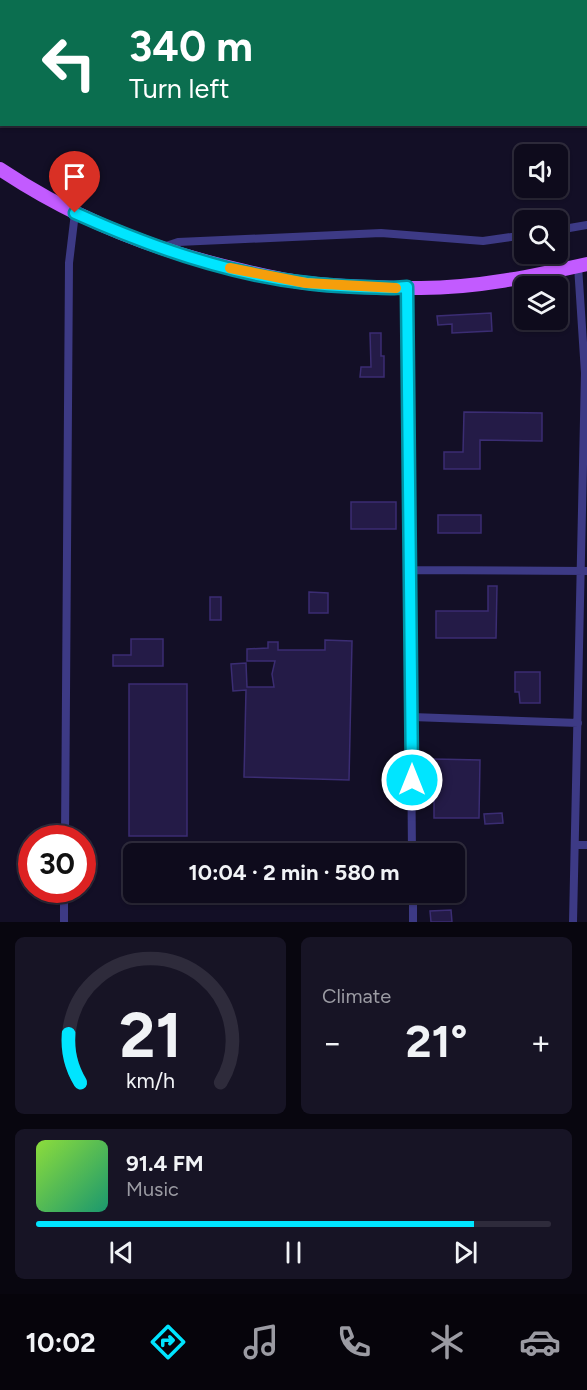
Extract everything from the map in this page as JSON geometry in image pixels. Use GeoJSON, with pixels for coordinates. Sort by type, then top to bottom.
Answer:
{"type":"FeatureCollection","features":[{"type":"Feature","properties":{"kind":"main road"},"geometry":{"type":"LineString","coordinates":[[0,169],[75,213],[160,248],[212,264],[306,283],[421,288],[520,278],[583,265]]}},
{"type":"Feature","properties":{"kind":"street"},"geometry":{"type":"LineString","coordinates":[[65,825],[69,263],[75,213]]}},
{"type":"Feature","properties":{"kind":"street"},"geometry":{"type":"LineString","coordinates":[[568,228],[587,225]]}},
{"type":"Feature","properties":{"kind":"street"},"geometry":{"type":"LineString","coordinates":[[160,248],[178,242],[381,233],[483,241],[514,237]]}},
{"type":"Feature","properties":{"kind":"street"},"geometry":{"type":"LineString","coordinates":[[573,922],[584,571],[583,265]]}},
{"type":"Feature","properties":{"kind":"street"},"geometry":{"type":"LineString","coordinates":[[407,287],[412,843]]}},
{"type":"Feature","properties":{"kind":"street"},"geometry":{"type":"LineString","coordinates":[[410,570],[584,571]]}},
{"type":"Feature","properties":{"kind":"street"},"geometry":{"type":"LineString","coordinates":[[412,717],[578,723]]}},
{"type":"Feature","properties":{"kind":"street"},"geometry":{"type":"LineString","coordinates":[[575,844],[587,845]]}},
{"type":"Feature","properties":{"kind":"street"},"geometry":{"type":"LineString","coordinates":[[64,903],[64,922]]}},
{"type":"Feature","properties":{"kind":"street"},"geometry":{"type":"LineString","coordinates":[[412,903],[413,922]]}},
{"type":"Feature","properties":{"kind":"building"},"geometry":{"type":"Polygon","coordinates":[[[491,313],[492,331],[452,333],[452,324],[438,325],[437,316],[491,313]]]}},
{"type":"Feature","properties":{"kind":"building"},"geometry":{"type":"Polygon","coordinates":[[[370,333],[381,333],[384,377],[360,377],[361,367],[371,367],[370,333]]]}},
{"type":"Feature","properties":{"kind":"building"},"geometry":{"type":"Polygon","coordinates":[[[464,412],[542,413],[542,441],[480,440],[480,469],[444,469],[444,452],[463,452],[464,412]]]}},
{"type":"Feature","properties":{"kind":"building"},"geometry":{"type":"Polygon","coordinates":[[[351,502],[396,502],[396,529],[351,529],[351,502]]]}},
{"type":"Feature","properties":{"kind":"building"},"geometry":{"type":"Polygon","coordinates":[[[438,515],[481,515],[481,533],[438,533],[438,515]]]}},
{"type":"Feature","properties":{"kind":"building"},"geometry":{"type":"Polygon","coordinates":[[[488,586],[497,586],[496,638],[436,638],[436,611],[488,611],[488,586]]]}},
{"type":"Feature","properties":{"kind":"building"},"geometry":{"type":"Polygon","coordinates":[[[309,592],[328,593],[328,613],[309,613],[309,592]]]}},
{"type":"Feature","properties":{"kind":"building"},"geometry":{"type":"Polygon","coordinates":[[[210,597],[221,597],[221,620],[210,620],[210,597]]]}},
{"type":"Feature","properties":{"kind":"building"},"geometry":{"type":"Polygon","coordinates":[[[131,639],[163,639],[163,666],[113,666],[113,655],[131,655],[131,639]]]}},
{"type":"Feature","properties":{"kind":"building"},"geometry":{"type":"Polygon","coordinates":[[[325,640],[352,641],[349,780],[244,777],[246,690],[233,691],[231,664],[246,663],[247,687],[274,687],[272,674],[275,661],[247,661],[247,649],[268,648],[268,642],[278,642],[278,650],[325,650],[325,640]]]}},
{"type":"Feature","properties":{"kind":"building"},"geometry":{"type":"Polygon","coordinates":[[[515,672],[540,672],[540,703],[520,703],[519,692],[515,692],[515,672]]]}},
{"type":"Feature","properties":{"kind":"building"},"geometry":{"type":"Polygon","coordinates":[[[129,684],[187,684],[187,836],[129,836],[129,684]]]}},
{"type":"Feature","properties":{"kind":"building"},"geometry":{"type":"Polygon","coordinates":[[[434,759],[480,760],[479,818],[434,818],[434,759]]]}},
{"type":"Feature","properties":{"kind":"building"},"geometry":{"type":"Polygon","coordinates":[[[502,813],[503,823],[485,824],[484,814],[502,813]]]}},
{"type":"Feature","properties":{"kind":"building"},"geometry":{"type":"Polygon","coordinates":[[[451,910],[452,922],[431,922],[430,911],[451,910]]]}},
{"type":"Feature","properties":{"kind":"slow traffic"},"geometry":{"type":"LineString","coordinates":[[230,268],[306,283],[396,288]]}},
{"type":"Feature","properties":{"kind":"route"},"geometry":{"type":"LineString","coordinates":[[75,213],[111,230],[212,264],[306,283],[407,287],[412,780]]}}]}
